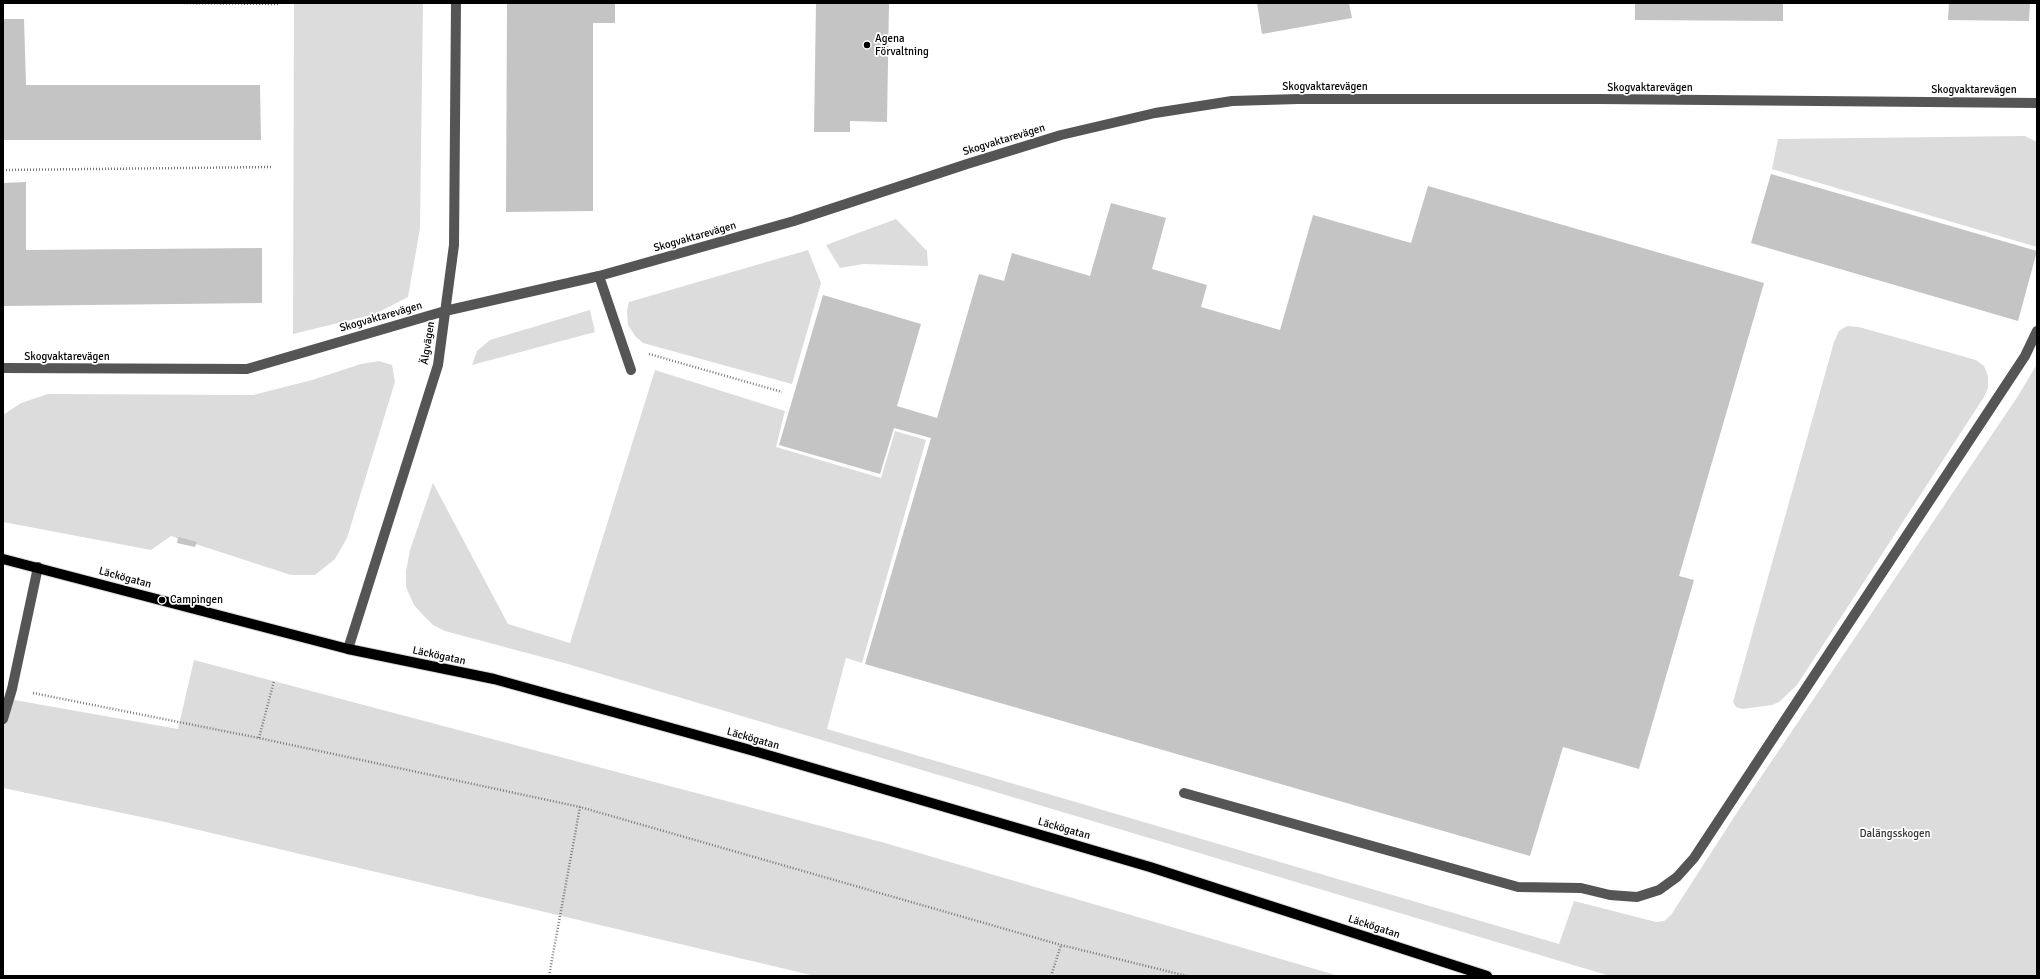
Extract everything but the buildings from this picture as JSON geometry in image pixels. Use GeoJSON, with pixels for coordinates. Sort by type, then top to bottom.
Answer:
{"type":"FeatureCollection","features":[{"type":"Feature","properties":{"kind":"main road","name":"Läckögatan"},"geometry":{"type":"LineString","coordinates":[[3,559],[348,649],[494,679],[754,751],[1150,867],[1487,976]]}},
{"type":"Feature","properties":{"kind":"street","name":"Älgvägen"},"geometry":{"type":"LineString","coordinates":[[348,649],[438,365],[454,245],[456,3]]}},
{"type":"Feature","properties":{"kind":"street","name":"Skogvaktarevägen"},"geometry":{"type":"LineString","coordinates":[[3,368],[247,369],[445,310],[599,276],[794,221],[959,166],[1061,135],[1155,113],[1232,101],[1298,99],[1583,99],[2037,103]]}},
{"type":"Feature","properties":{"kind":"street"},"geometry":{"type":"LineString","coordinates":[[599,276],[631,370]]}},
{"type":"Feature","properties":{"kind":"street"},"geometry":{"type":"LineString","coordinates":[[1184,793],[1518,887],[1581,888],[1610,895],[1637,897],[1659,890],[1677,877],[1694,858],[2025,356],[2037,330]]}},
{"type":"Feature","properties":{"kind":"street"},"geometry":{"type":"LineString","coordinates":[[3,719],[12,688],[38,567]]}},
{"type":"Feature","properties":{"kind":"path"},"geometry":{"type":"LineString","coordinates":[[184,3],[279,4]]}},
{"type":"Feature","properties":{"kind":"path"},"geometry":{"type":"LineString","coordinates":[[3,170],[272,167]]}},
{"type":"Feature","properties":{"kind":"path"},"geometry":{"type":"LineString","coordinates":[[623,347],[782,392]]}},
{"type":"Feature","properties":{"kind":"path"},"geometry":{"type":"LineString","coordinates":[[259,738],[274,681]]}},
{"type":"Feature","properties":{"kind":"path"},"geometry":{"type":"LineString","coordinates":[[12,688],[259,738],[580,807],[1061,945],[1186,976]]}},
{"type":"Feature","properties":{"kind":"path"},"geometry":{"type":"LineString","coordinates":[[549,976],[580,807]]}},
{"type":"Feature","properties":{"kind":"path"},"geometry":{"type":"LineString","coordinates":[[1051,976],[1061,945]]}},
{"type":"Feature","properties":{"kind":"green space"},"geometry":{"type":"Polygon","coordinates":[[[294,3],[423,3],[420,228],[408,297],[375,314],[293,334],[294,3]]]}},
{"type":"Feature","properties":{"kind":"green space"},"geometry":{"type":"Polygon","coordinates":[[[2025,136],[2037,142],[2037,247],[1772,169],[1778,139],[2025,136]]]}},
{"type":"Feature","properties":{"kind":"green space"},"geometry":{"type":"Polygon","coordinates":[[[896,219],[927,251],[928,266],[863,264],[840,268],[826,245],[896,219]]]}},
{"type":"Feature","properties":{"kind":"green space"},"geometry":{"type":"Polygon","coordinates":[[[808,250],[821,283],[792,384],[643,343],[635,336],[628,325],[627,311],[629,302],[808,250]]]}},
{"type":"Feature","properties":{"kind":"green space"},"geometry":{"type":"Polygon","coordinates":[[[590,310],[595,332],[472,365],[477,351],[490,340],[590,310]]]}},
{"type":"Feature","properties":{"kind":"green space"},"geometry":{"type":"Polygon","coordinates":[[[1847,326],[1859,327],[1976,360],[1984,366],[1988,376],[1988,388],[1984,397],[1797,685],[1779,702],[1772,705],[1742,709],[1736,707],[1733,702],[1834,342],[1839,331],[1847,326]]]}},
{"type":"Feature","properties":{"kind":"green space"},"geometry":{"type":"Polygon","coordinates":[[[379,361],[392,365],[395,382],[347,538],[335,559],[315,575],[291,575],[171,536],[151,550],[3,522],[3,415],[21,403],[48,394],[253,395],[312,380],[361,364],[379,361]]]}},
{"type":"Feature","properties":{"kind":"green space","name":"Dalängsskogen"},"geometry":{"type":"Polygon","coordinates":[[[2037,364],[2037,976],[1610,976],[568,664],[445,631],[433,625],[414,605],[406,587],[406,571],[410,550],[433,483],[508,624],[570,643],[655,370],[785,411],[776,447],[881,478],[895,431],[926,440],[862,663],[846,658],[827,729],[1559,944],[1574,901],[1656,922],[1664,921],[1671,915],[1736,814],[2018,396],[2037,364]]]}},
{"type":"Feature","properties":{"kind":"green space"},"geometry":{"type":"Polygon","coordinates":[[[194,660],[885,843],[1339,976],[815,976],[165,822],[3,788],[3,698],[178,729],[194,660]]]}},
{"type":"Feature","properties":{"kind":"place","name":"Agena Förvaltning"},"geometry":{"type":"Point","coordinates":[867,45]}},
{"type":"Feature","properties":{"kind":"place","name":"Campingen"},"geometry":{"type":"Point","coordinates":[162,600]}}]}
